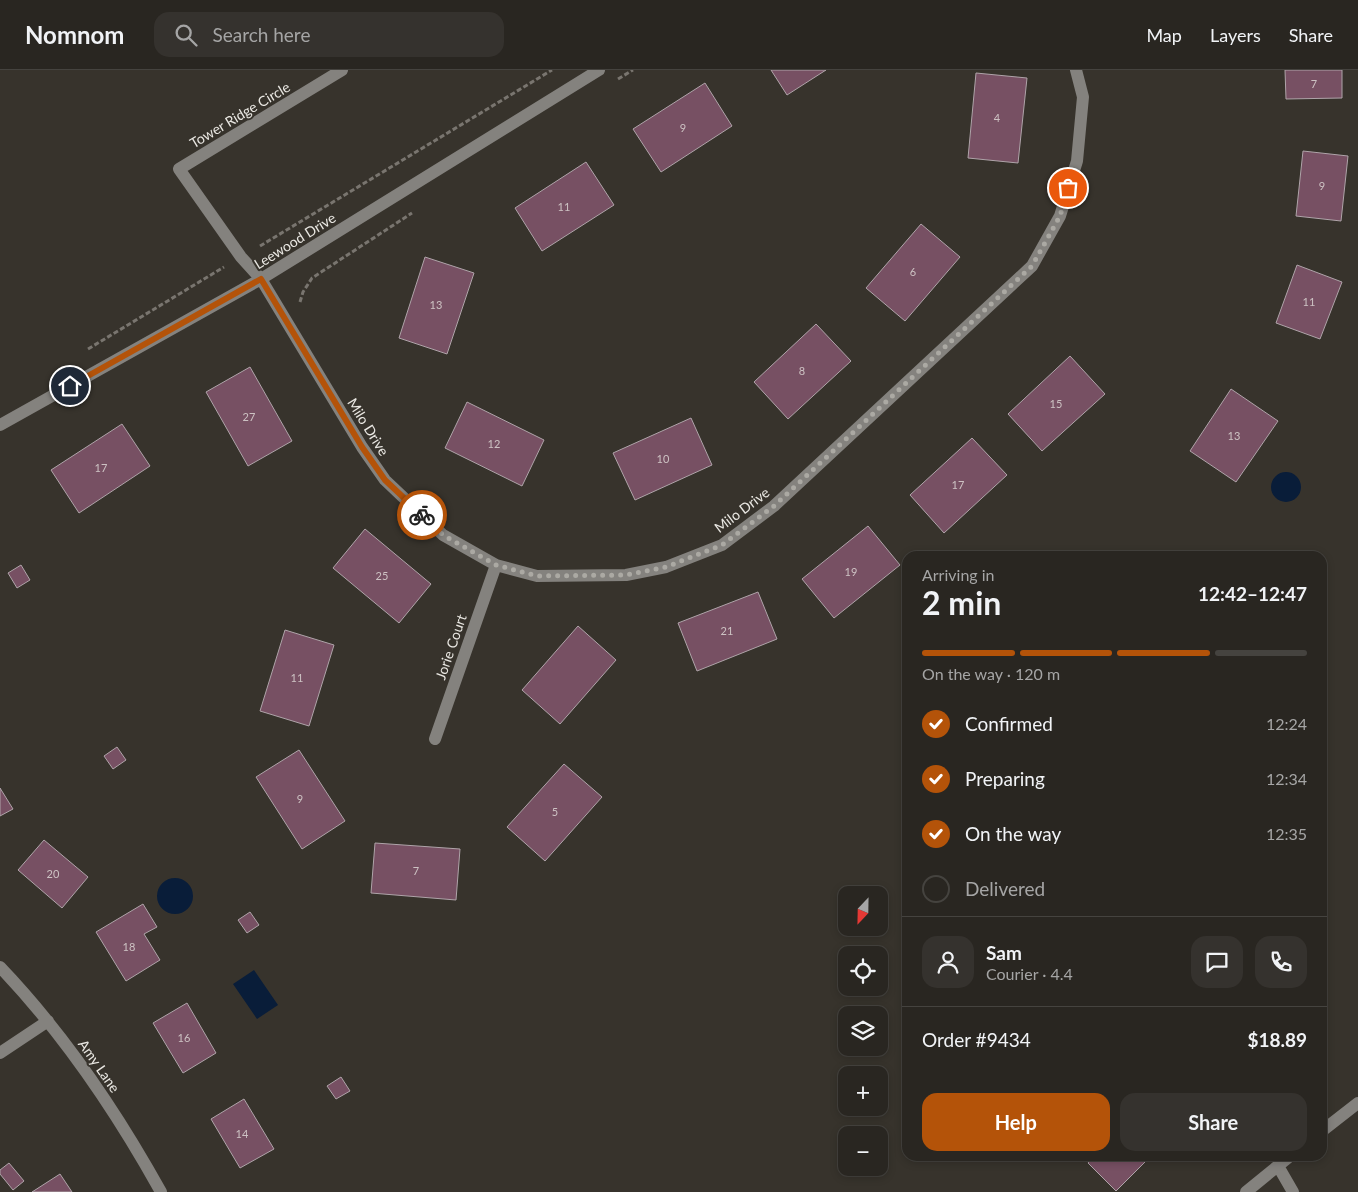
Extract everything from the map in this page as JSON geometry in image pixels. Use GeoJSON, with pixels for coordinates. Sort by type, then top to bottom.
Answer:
{"type":"FeatureCollection","features":[{"type":"Feature","properties":{"kind":"street","name":"Tower Ridge Circle"},"geometry":{"type":"LineString","coordinates":[[179,169],[342,70]]}},
{"type":"Feature","properties":{"kind":"street","name":"Leewood Drive"},"geometry":{"type":"LineString","coordinates":[[0,425],[261,279],[599,70]]}},
{"type":"Feature","properties":{"kind":"street","name":"Milo Drive"},"geometry":{"type":"LineString","coordinates":[[179,169],[242,257],[261,279],[362,447],[385,480],[443,535],[496,565],[537,576],[626,575],[666,567],[722,545],[774,506],[1032,266],[1060,216],[1076,162],[1083,97],[1076,70]]}},
{"type":"Feature","properties":{"kind":"street","name":"Jorie Court"},"geometry":{"type":"LineString","coordinates":[[435,739],[496,565]]}},
{"type":"Feature","properties":{"kind":"street","name":"Amy Lane"},"geometry":{"type":"LineString","coordinates":[[0,967],[48,1021],[92,1079],[161,1192]]}},
{"type":"Feature","properties":{"kind":"street"},"geometry":{"type":"LineString","coordinates":[[0,1053],[48,1021]]}},
{"type":"Feature","properties":{"kind":"street"},"geometry":{"type":"LineString","coordinates":[[1327,1127],[1358,1103]]}},
{"type":"Feature","properties":{"kind":"street"},"geometry":{"type":"LineString","coordinates":[[1246,1192],[1284,1161]]}},
{"type":"Feature","properties":{"kind":"street"},"geometry":{"type":"LineString","coordinates":[[1278,1166],[1293,1192]]}},
{"type":"Feature","properties":{"kind":"path"},"geometry":{"type":"LineString","coordinates":[[83,352],[552,70]]}},
{"type":"Feature","properties":{"kind":"path"},"geometry":{"type":"LineString","coordinates":[[616,81],[633,70]]}},
{"type":"Feature","properties":{"kind":"path"},"geometry":{"type":"LineString","coordinates":[[299,307],[303,292],[312,278],[416,210]]}},
{"type":"Feature","properties":{"kind":"water"},"geometry":{"type":"Polygon","coordinates":[[[1286,472],[1297,476],[1301,487],[1297,498],[1286,502],[1275,498],[1271,487],[1275,476],[1286,472]]]}},
{"type":"Feature","properties":{"kind":"water"},"geometry":{"type":"Polygon","coordinates":[[[175,878],[187,884],[193,896],[187,908],[175,914],[163,908],[157,896],[163,884],[175,878]]]}},
{"type":"Feature","properties":{"kind":"water"},"geometry":{"type":"Polygon","coordinates":[[[254,970],[278,1005],[257,1019],[233,984],[254,970]]]}},
{"type":"Feature","properties":{"kind":"building"},"geometry":{"type":"Polygon","coordinates":[[[771,70],[826,70],[787,95],[771,70]]]}},
{"type":"Feature","properties":{"kind":"building"},"geometry":{"type":"Polygon","coordinates":[[[1285,70],[1342,70],[1342,98],[1286,99],[1285,70]]]}},
{"type":"Feature","properties":{"kind":"building"},"geometry":{"type":"Polygon","coordinates":[[[976,73],[1027,78],[1018,163],[968,158],[976,73]]]}},
{"type":"Feature","properties":{"kind":"building"},"geometry":{"type":"Polygon","coordinates":[[[705,83],[732,126],[661,172],[633,129],[705,83]]]}},
{"type":"Feature","properties":{"kind":"building"},"geometry":{"type":"Polygon","coordinates":[[[1303,151],[1348,156],[1341,221],[1296,216],[1303,151]]]}},
{"type":"Feature","properties":{"kind":"building"},"geometry":{"type":"Polygon","coordinates":[[[586,162],[614,205],[542,251],[515,208],[586,162]]]}},
{"type":"Feature","properties":{"kind":"building"},"geometry":{"type":"Polygon","coordinates":[[[921,224],[960,257],[905,321],[866,288],[921,224]]]}},
{"type":"Feature","properties":{"kind":"building"},"geometry":{"type":"Polygon","coordinates":[[[425,257],[474,273],[447,354],[399,338],[425,257]]]}},
{"type":"Feature","properties":{"kind":"building"},"geometry":{"type":"Polygon","coordinates":[[[1297,265],[1342,282],[1320,339],[1276,323],[1297,265]]]}},
{"type":"Feature","properties":{"kind":"building"},"geometry":{"type":"Polygon","coordinates":[[[816,324],[851,361],[788,419],[754,382],[816,324]]]}},
{"type":"Feature","properties":{"kind":"building"},"geometry":{"type":"Polygon","coordinates":[[[1070,356],[1105,394],[1042,451],[1008,414],[1070,356]]]}},
{"type":"Feature","properties":{"kind":"building"},"geometry":{"type":"Polygon","coordinates":[[[250,367],[292,441],[248,466],[206,392],[250,367]]]}},
{"type":"Feature","properties":{"kind":"building"},"geometry":{"type":"Polygon","coordinates":[[[1231,389],[1278,421],[1236,482],[1190,451],[1231,389]]]}},
{"type":"Feature","properties":{"kind":"building"},"geometry":{"type":"Polygon","coordinates":[[[467,402],[544,440],[522,486],[445,448],[467,402]]]}},
{"type":"Feature","properties":{"kind":"building"},"geometry":{"type":"Polygon","coordinates":[[[691,418],[712,465],[635,500],[613,453],[691,418]]]}},
{"type":"Feature","properties":{"kind":"building"},"geometry":{"type":"Polygon","coordinates":[[[122,424],[150,466],[79,513],[51,470],[122,424]]]}},
{"type":"Feature","properties":{"kind":"building"},"geometry":{"type":"Polygon","coordinates":[[[972,438],[1007,475],[944,533],[910,495],[972,438]]]}},
{"type":"Feature","properties":{"kind":"building"},"geometry":{"type":"Polygon","coordinates":[[[868,526],[900,565],[834,618],[802,579],[868,526]]]}},
{"type":"Feature","properties":{"kind":"building"},"geometry":{"type":"Polygon","coordinates":[[[365,529],[431,584],[399,623],[333,568],[365,529]]]}},
{"type":"Feature","properties":{"kind":"building"},"geometry":{"type":"Polygon","coordinates":[[[21,565],[30,580],[17,588],[8,573],[21,565]]]}},
{"type":"Feature","properties":{"kind":"building"},"geometry":{"type":"Polygon","coordinates":[[[758,592],[777,639],[697,671],[678,623],[758,592]]]}},
{"type":"Feature","properties":{"kind":"building"},"geometry":{"type":"Polygon","coordinates":[[[578,626],[616,660],[560,724],[522,690],[578,626]]]}},
{"type":"Feature","properties":{"kind":"building"},"geometry":{"type":"Polygon","coordinates":[[[285,630],[334,645],[309,726],[260,711],[285,630]]]}},
{"type":"Feature","properties":{"kind":"building"},"geometry":{"type":"Polygon","coordinates":[[[117,747],[126,760],[113,769],[104,756],[117,747]]]}},
{"type":"Feature","properties":{"kind":"building"},"geometry":{"type":"Polygon","coordinates":[[[299,750],[345,821],[302,849],[256,777],[299,750]]]}},
{"type":"Feature","properties":{"kind":"building"},"geometry":{"type":"Polygon","coordinates":[[[564,764],[602,797],[545,861],[507,827],[564,764]]]}},
{"type":"Feature","properties":{"kind":"building"},"geometry":{"type":"Polygon","coordinates":[[[0,788],[13,809],[0,816],[0,788]]]}},
{"type":"Feature","properties":{"kind":"building"},"geometry":{"type":"Polygon","coordinates":[[[44,840],[88,877],[62,908],[18,870],[44,840]]]}},
{"type":"Feature","properties":{"kind":"building"},"geometry":{"type":"Polygon","coordinates":[[[375,843],[460,849],[456,900],[371,893],[375,843]]]}},
{"type":"Feature","properties":{"kind":"building"},"geometry":{"type":"Polygon","coordinates":[[[143,904],[157,927],[144,934],[160,960],[126,981],[96,932],[143,904]]]}},
{"type":"Feature","properties":{"kind":"building"},"geometry":{"type":"Polygon","coordinates":[[[250,912],[259,925],[247,933],[238,920],[250,912]]]}},
{"type":"Feature","properties":{"kind":"building"},"geometry":{"type":"Polygon","coordinates":[[[187,1003],[216,1053],[183,1073],[153,1023],[187,1003]]]}},
{"type":"Feature","properties":{"kind":"building"},"geometry":{"type":"Polygon","coordinates":[[[341,1077],[350,1091],[336,1099],[327,1086],[341,1077]]]}},
{"type":"Feature","properties":{"kind":"building"},"geometry":{"type":"Polygon","coordinates":[[[244,1099],[274,1149],[240,1168],[211,1119],[244,1099]]]}},
{"type":"Feature","properties":{"kind":"building"},"geometry":{"type":"Polygon","coordinates":[[[1090,1161],[1146,1161],[1116,1191],[1088,1163],[1090,1161]]]}},
{"type":"Feature","properties":{"kind":"building"},"geometry":{"type":"Polygon","coordinates":[[[9,1163],[24,1181],[13,1190],[0,1174],[0,1170],[9,1163]]]}},
{"type":"Feature","properties":{"kind":"building"},"geometry":{"type":"Polygon","coordinates":[[[60,1174],[72,1192],[32,1192],[60,1174]]]}},
{"type":"Feature","properties":{"kind":"way so far"},"geometry":{"type":"LineString","coordinates":[[422,515],[443,535],[496,565],[537,576],[626,575],[666,567],[722,545],[774,506],[1032,266],[1060,216],[1068,188]]}},
{"type":"Feature","properties":{"kind":"route"},"geometry":{"type":"LineString","coordinates":[[70,386],[261,279],[362,447],[385,480],[422,515]]}}]}
